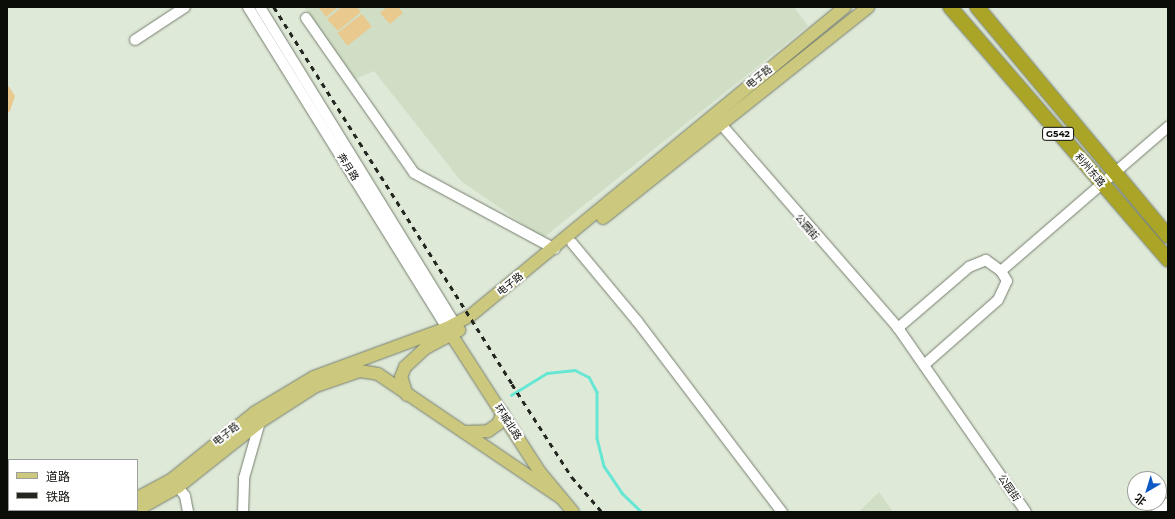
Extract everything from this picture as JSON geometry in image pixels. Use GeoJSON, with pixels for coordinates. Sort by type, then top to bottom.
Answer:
{"type":"FeatureCollection","features":[{"type":"Feature","properties":{"kind":"highway","name":"利州东路"},"geometry":{"type":"LineString","coordinates":[[950,7],[1168,260]]}},
{"type":"Feature","properties":{"kind":"highway","name":"利州东路"},"geometry":{"type":"LineString","coordinates":[[977,7],[1168,236]]}},
{"type":"Feature","properties":{"kind":"main road","name":"电子路"},"geometry":{"type":"LineString","coordinates":[[451,329],[470,316],[554,249],[670,150],[845,7]]}},
{"type":"Feature","properties":{"kind":"main road","name":"电子路"},"geometry":{"type":"LineString","coordinates":[[138,497],[171,480],[254,413],[314,377],[474,322],[572,242],[868,7]]}},
{"type":"Feature","properties":{"kind":"main road","name":"环城北路"},"geometry":{"type":"LineString","coordinates":[[451,329],[460,348],[539,471],[573,512]]}},
{"type":"Feature","properties":{"kind":"main road"},"geometry":{"type":"LineString","coordinates":[[407,394],[401,377],[405,367],[424,349],[451,329]]}},
{"type":"Feature","properties":{"kind":"main road"},"geometry":{"type":"LineString","coordinates":[[424,349],[449,345],[460,348]]}},
{"type":"Feature","properties":{"kind":"main road","name":"电子路"},"geometry":{"type":"LineString","coordinates":[[138,509],[178,487],[260,422],[316,386],[360,371],[378,374],[562,498]]}},
{"type":"Feature","properties":{"kind":"main road"},"geometry":{"type":"LineString","coordinates":[[464,432],[488,431],[498,424],[502,413]]}},
{"type":"Feature","properties":{"kind":"street"},"geometry":{"type":"LineString","coordinates":[[135,40],[185,7]]}},
{"type":"Feature","properties":{"kind":"street","name":"奔月路"},"geometry":{"type":"LineString","coordinates":[[248,7],[451,329]]}},
{"type":"Feature","properties":{"kind":"street"},"geometry":{"type":"LineString","coordinates":[[260,7],[451,329]]}},
{"type":"Feature","properties":{"kind":"street"},"geometry":{"type":"LineString","coordinates":[[306,18],[414,173],[554,249]]}},
{"type":"Feature","properties":{"kind":"street","name":"公园街"},"geometry":{"type":"LineString","coordinates":[[720,124],[735,144],[898,328],[1026,512]]}},
{"type":"Feature","properties":{"kind":"street"},"geometry":{"type":"LineString","coordinates":[[1001,271],[1168,127]]}},
{"type":"Feature","properties":{"kind":"street"},"geometry":{"type":"LineString","coordinates":[[572,242],[637,321],[782,512]]}},
{"type":"Feature","properties":{"kind":"street"},"geometry":{"type":"LineString","coordinates":[[898,328],[969,267],[986,260],[1001,271],[1007,281],[998,300],[924,364]]}},
{"type":"Feature","properties":{"kind":"street"},"geometry":{"type":"LineString","coordinates":[[243,512],[244,478],[260,422]]}},
{"type":"Feature","properties":{"kind":"street"},"geometry":{"type":"LineString","coordinates":[[178,487],[185,496],[188,512]]}},
{"type":"Feature","properties":{"kind":"street"},"geometry":{"type":"LineString","coordinates":[[1157,512],[1168,503]]}},
{"type":"Feature","properties":{"kind":"shaded area"},"geometry":{"type":"Polygon","coordinates":[[[304,7],[794,7],[808,26],[543,238],[461,181],[374,71],[355,79],[304,7]]]}},
{"type":"Feature","properties":{"kind":"shaded area"},"geometry":{"type":"Polygon","coordinates":[[[318,7],[338,7],[326,17],[318,7]]]}},
{"type":"Feature","properties":{"kind":"shaded area"},"geometry":{"type":"Polygon","coordinates":[[[342,7],[357,7],[361,12],[338,31],[327,19],[342,7]]]}},
{"type":"Feature","properties":{"kind":"shaded area"},"geometry":{"type":"Polygon","coordinates":[[[387,7],[398,7],[403,13],[390,24],[380,13],[387,7]]]}},
{"type":"Feature","properties":{"kind":"shaded area"},"geometry":{"type":"Polygon","coordinates":[[[362,14],[372,27],[347,46],[338,33],[362,14]]]}},
{"type":"Feature","properties":{"kind":"shaded area"},"geometry":{"type":"Polygon","coordinates":[[[7,84],[15,96],[10,111],[7,113],[7,84]]]}},
{"type":"Feature","properties":{"kind":"shaded area"},"geometry":{"type":"Polygon","coordinates":[[[879,492],[893,512],[859,512],[879,492]]]}},
{"type":"Feature","properties":{"kind":"waterway"},"geometry":{"type":"LineString","coordinates":[[511,395],[547,373],[575,370],[589,377],[597,392],[597,438],[604,466],[622,493],[642,512]]}},
{"type":"Feature","properties":{"kind":"railway"},"geometry":{"type":"LineString","coordinates":[[274,7],[572,477],[602,512]]}}]}
